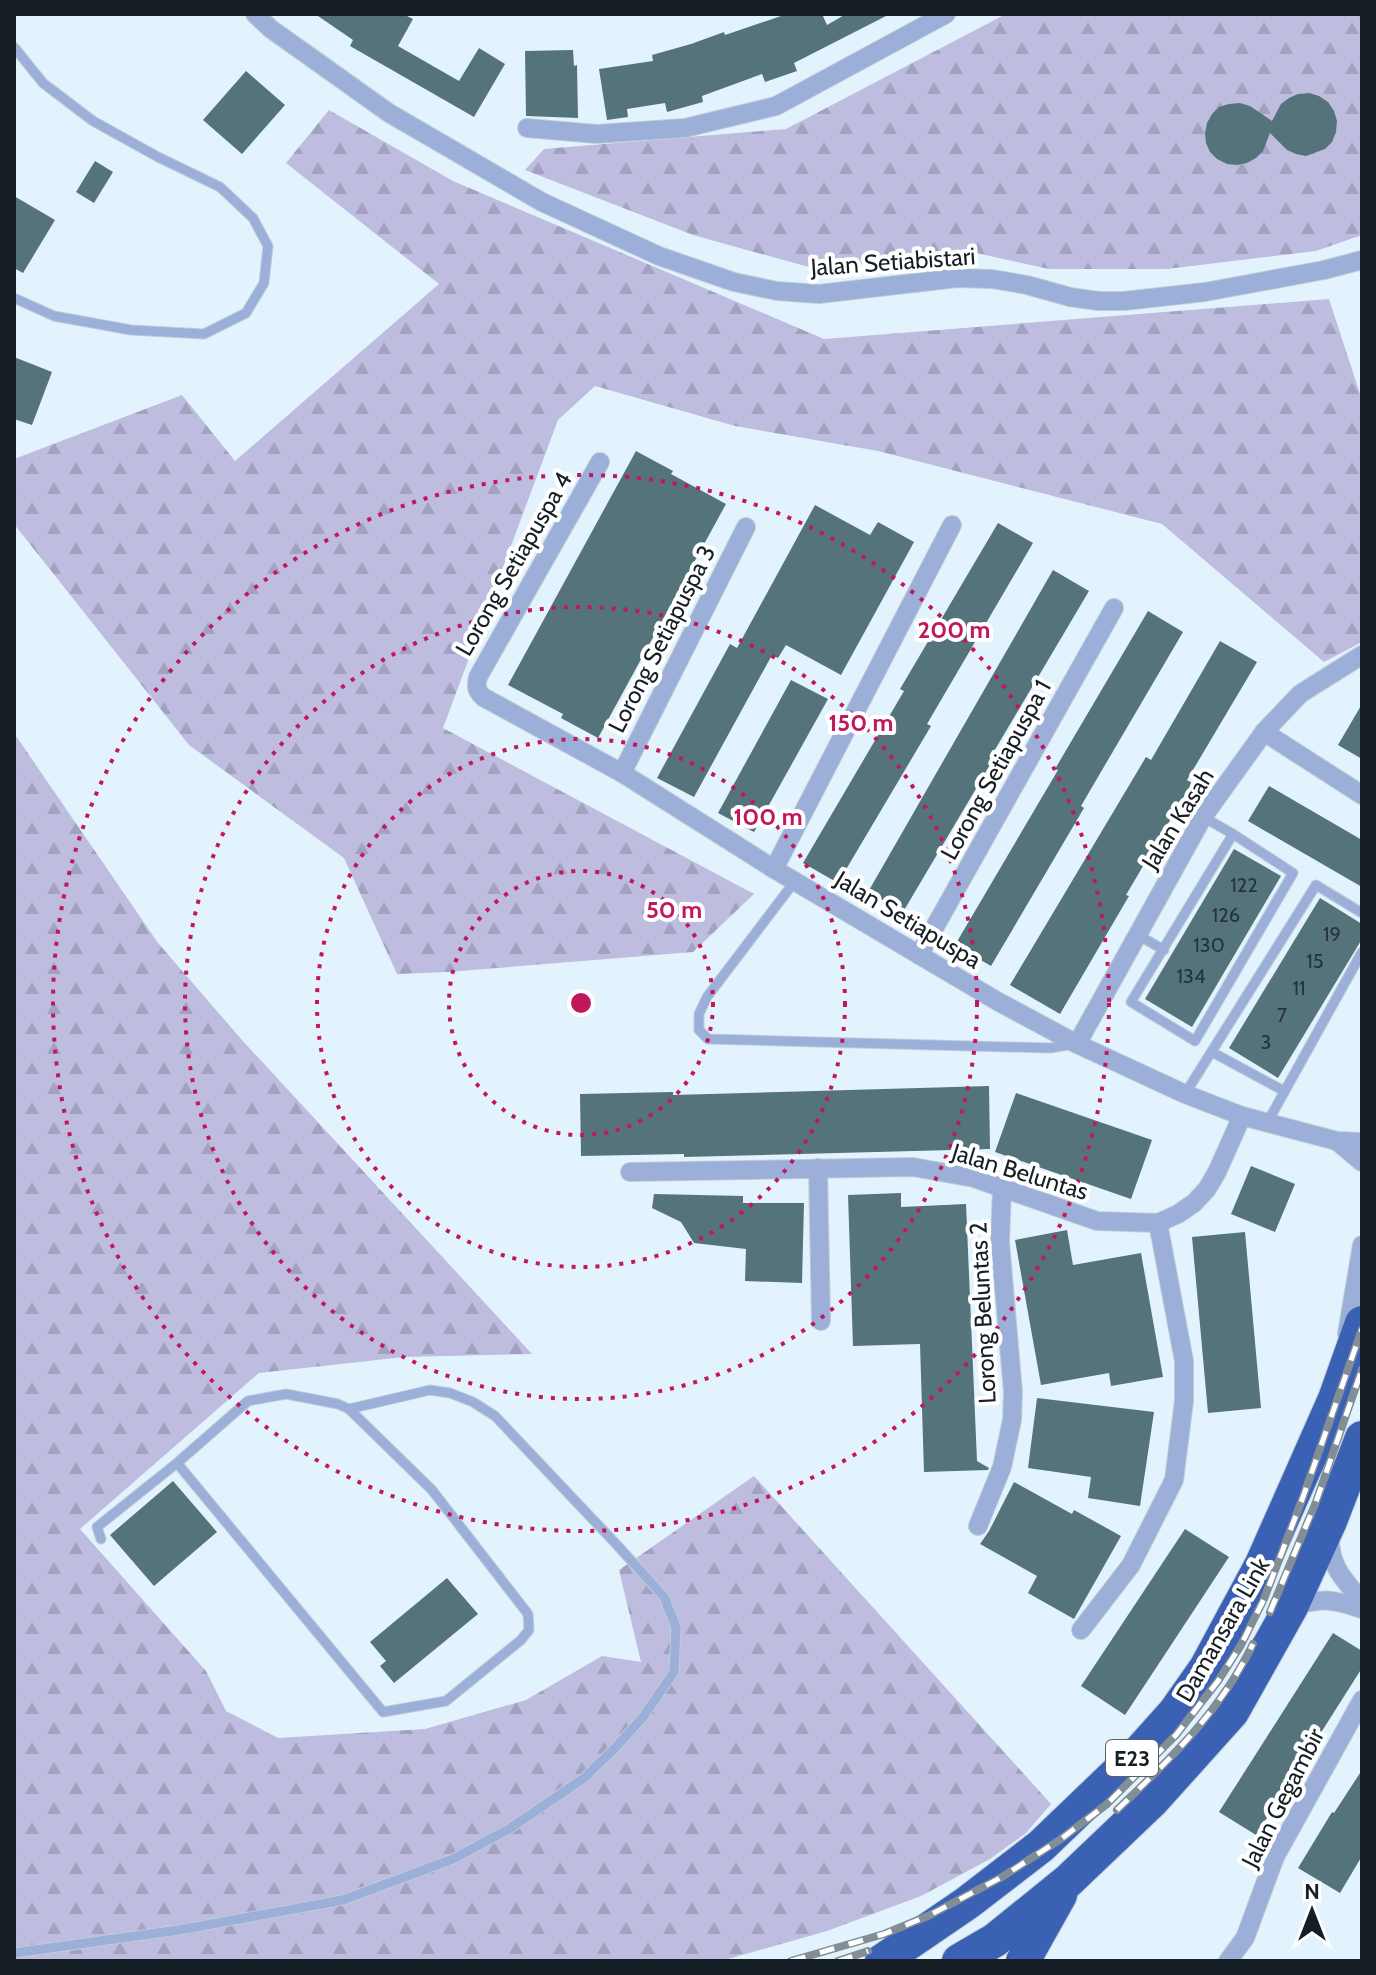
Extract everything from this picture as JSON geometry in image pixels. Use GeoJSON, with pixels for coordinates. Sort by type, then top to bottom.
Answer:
{"type":"FeatureCollection","features":[{"type":"Feature","properties":{"kind":"highway","name":"Damansara Link"},"geometry":{"type":"LineString","coordinates":[[882,1961],[967,1903],[1041,1846],[1141,1750],[1175,1712],[1206,1668],[1262,1564],[1335,1399],[1362,1323]]}},
{"type":"Feature","properties":{"kind":"highway","name":"Damansara Link"},"geometry":{"type":"LineString","coordinates":[[959,1961],[995,1940],[1068,1881],[1152,1801],[1232,1712],[1291,1607],[1330,1521],[1362,1438]]}},
{"type":"Feature","properties":{"kind":"highway"},"geometry":{"type":"LineString","coordinates":[[1023,1961],[1068,1881]]}},
{"type":"Feature","properties":{"kind":"street","name":"Jalan Setiabistari"},"geometry":{"type":"LineString","coordinates":[[255,14],[271,29],[389,113],[542,202],[659,256],[734,282],[777,291],[819,294],[957,278],[992,279],[1070,297],[1124,301],[1205,292],[1362,260]]}},
{"type":"Feature","properties":{"kind":"street"},"geometry":{"type":"LineString","coordinates":[[527,128],[597,134],[685,128],[776,106],[946,14]]}},
{"type":"Feature","properties":{"kind":"street","name":"Lorong Setiapuspa 4"},"geometry":{"type":"LineString","coordinates":[[477,692],[478,677],[600,462]]}},
{"type":"Feature","properties":{"kind":"street"},"geometry":{"type":"LineString","coordinates":[[774,869],[952,525]]}},
{"type":"Feature","properties":{"kind":"street","name":"Lorong Setiapuspa 3"},"geometry":{"type":"LineString","coordinates":[[622,773],[746,527]]}},
{"type":"Feature","properties":{"kind":"street","name":"Lorong Setiapuspa 1"},"geometry":{"type":"LineString","coordinates":[[919,955],[1114,608]]}},
{"type":"Feature","properties":{"kind":"street","name":"Jalan Kasah"},"geometry":{"type":"LineString","coordinates":[[1077,1044],[1203,817],[1264,732],[1300,694],[1362,655]]}},
{"type":"Feature","properties":{"kind":"street","name":"Jalan Setiapuspa"},"geometry":{"type":"LineString","coordinates":[[477,692],[622,773],[774,869],[997,1001],[1077,1044],[1185,1094],[1242,1116],[1337,1141],[1362,1142]]}},
{"type":"Feature","properties":{"kind":"street"},"geometry":{"type":"LineString","coordinates":[[1264,732],[1362,795]]}},
{"type":"Feature","properties":{"kind":"street"},"geometry":{"type":"LineString","coordinates":[[1081,1630],[1131,1565],[1174,1480],[1184,1401],[1184,1361],[1158,1223],[1194,1203],[1207,1189],[1242,1116]]}},
{"type":"Feature","properties":{"kind":"street","name":"Jalan Setiapuspa"},"geometry":{"type":"LineString","coordinates":[[1337,1141],[1362,1162]]}},
{"type":"Feature","properties":{"kind":"street","name":"Jalan Beluntas"},"geometry":{"type":"LineString","coordinates":[[630,1172],[913,1167],[974,1178],[1097,1221],[1158,1223]]}},
{"type":"Feature","properties":{"kind":"street"},"geometry":{"type":"LineString","coordinates":[[818,1168],[821,1321]]}},
{"type":"Feature","properties":{"kind":"street","name":"Lorong Beluntas 2"},"geometry":{"type":"LineString","coordinates":[[978,1526],[1002,1467],[1012,1420],[1013,1392],[1000,1242],[1002,1188]]}},
{"type":"Feature","properties":{"kind":"street"},"geometry":{"type":"LineString","coordinates":[[1335,1399],[1362,1245]]}},
{"type":"Feature","properties":{"kind":"street"},"geometry":{"type":"LineString","coordinates":[[1330,1521],[1330,1553],[1340,1576],[1362,1601]]}},
{"type":"Feature","properties":{"kind":"street"},"geometry":{"type":"LineString","coordinates":[[1291,1607],[1322,1599],[1362,1609]]}},
{"type":"Feature","properties":{"kind":"street","name":"Jalan Gegambir"},"geometry":{"type":"LineString","coordinates":[[1228,1961],[1245,1938],[1275,1857],[1359,1712]]}},
{"type":"Feature","properties":{"kind":"lane"},"geometry":{"type":"LineString","coordinates":[[14,47],[43,83],[93,121],[220,187],[253,218],[268,246],[264,283],[246,313],[204,334],[131,330],[54,316],[14,298]]}},
{"type":"Feature","properties":{"kind":"lane"},"geometry":{"type":"LineString","coordinates":[[1203,817],[1233,834],[1293,873],[1195,1041],[1131,1002],[1233,834]]}},
{"type":"Feature","properties":{"kind":"lane"},"geometry":{"type":"LineString","coordinates":[[795,881],[707,997],[699,1014],[699,1030],[708,1039],[1050,1048],[1077,1044]]}},
{"type":"Feature","properties":{"kind":"lane"},"geometry":{"type":"LineString","coordinates":[[1185,1094],[1316,885],[1362,913]]}},
{"type":"Feature","properties":{"kind":"lane"},"geometry":{"type":"LineString","coordinates":[[1138,935],[1164,950]]}},
{"type":"Feature","properties":{"kind":"lane"},"geometry":{"type":"LineString","coordinates":[[1267,1123],[1362,952]]}},
{"type":"Feature","properties":{"kind":"lane"},"geometry":{"type":"LineString","coordinates":[[1212,1052],[1284,1091]]}},
{"type":"Feature","properties":{"kind":"lane"},"geometry":{"type":"LineString","coordinates":[[14,1953],[179,1930],[343,1900],[453,1859],[509,1829],[584,1778],[643,1717],[674,1672],[676,1627],[664,1597],[495,1416],[473,1402],[450,1393],[430,1390],[349,1409]]}},
{"type":"Feature","properties":{"kind":"lane"},"geometry":{"type":"LineString","coordinates":[[101,1539],[97,1527],[248,1401],[286,1394],[338,1404],[349,1409],[432,1490],[528,1614],[529,1630],[446,1701],[383,1712],[177,1463]]}},
{"type":"Feature","properties":{"kind":"green space"},"geometry":{"type":"Polygon","coordinates":[[[1006,14],[1362,14],[1362,235],[1316,251],[1167,269],[1049,269],[967,251],[816,269],[693,235],[525,170],[544,149],[786,129],[1006,14]]]}},
{"type":"Feature","properties":{"kind":"green space"},"geometry":{"type":"Polygon","coordinates":[[[329,110],[453,181],[824,339],[1329,299],[1362,400],[1362,642],[1324,662],[1162,524],[878,451],[735,426],[595,386],[558,420],[443,728],[754,894],[693,952],[397,974],[344,858],[189,745],[14,524],[14,459],[182,395],[235,461],[439,284],[286,163],[329,110]]]}},
{"type":"Feature","properties":{"kind":"green space"},"geometry":{"type":"Polygon","coordinates":[[[14,733],[158,943],[242,1040],[532,1354],[404,1357],[259,1373],[80,1529],[206,1671],[226,1711],[278,1738],[425,1729],[526,1700],[602,1656],[641,1662],[619,1570],[754,1476],[1051,1804],[1026,1833],[990,1859],[921,1896],[827,1931],[721,1961],[14,1961],[14,733]]]}},
{"type":"Feature","properties":{"kind":"building"},"geometry":{"type":"Polygon","coordinates":[[[315,14],[403,14],[413,19],[398,46],[459,81],[479,48],[505,64],[474,117],[350,46],[353,40],[315,14]]]}},
{"type":"Feature","properties":{"kind":"building"},"geometry":{"type":"Polygon","coordinates":[[[787,14],[822,14],[827,25],[846,14],[890,14],[794,63],[797,71],[765,82],[762,74],[702,96],[703,102],[667,112],[665,103],[627,109],[628,117],[607,120],[599,69],[653,61],[652,55],[787,14]]]}},
{"type":"Feature","properties":{"kind":"building"},"geometry":{"type":"Polygon","coordinates":[[[573,50],[574,66],[577,65],[578,118],[526,116],[525,51],[573,50]]]}},
{"type":"Feature","properties":{"kind":"building"},"geometry":{"type":"Polygon","coordinates":[[[246,71],[285,105],[242,154],[203,120],[246,71]]]}},
{"type":"Feature","properties":{"kind":"building"},"geometry":{"type":"Polygon","coordinates":[[[1309,93],[1328,102],[1337,121],[1332,142],[1325,149],[1306,156],[1296,154],[1287,150],[1270,133],[1263,151],[1247,163],[1227,164],[1210,152],[1206,143],[1207,123],[1219,107],[1240,103],[1272,121],[1281,104],[1298,94],[1309,93]]]}},
{"type":"Feature","properties":{"kind":"building"},"geometry":{"type":"Polygon","coordinates":[[[95,161],[113,172],[94,203],[76,192],[95,161]]]}},
{"type":"Feature","properties":{"kind":"building"},"geometry":{"type":"Polygon","coordinates":[[[14,196],[55,220],[23,273],[14,268],[14,196]]]}},
{"type":"Feature","properties":{"kind":"building"},"geometry":{"type":"Polygon","coordinates":[[[14,357],[52,372],[32,425],[14,419],[14,357]]]}},
{"type":"Feature","properties":{"kind":"building"},"geometry":{"type":"Polygon","coordinates":[[[636,451],[726,504],[598,738],[561,718],[563,714],[508,685],[636,451]]]}},
{"type":"Feature","properties":{"kind":"building"},"geometry":{"type":"Polygon","coordinates":[[[815,505],[870,535],[878,522],[914,542],[841,675],[786,645],[778,658],[772,655],[694,797],[657,778],[730,644],[737,648],[815,505]]]}},
{"type":"Feature","properties":{"kind":"building"},"geometry":{"type":"Polygon","coordinates":[[[998,523],[1033,543],[927,724],[931,726],[838,883],[803,863],[904,691],[900,689],[998,523]]]}},
{"type":"Feature","properties":{"kind":"building"},"geometry":{"type":"Polygon","coordinates":[[[1053,570],[1089,591],[903,912],[868,892],[1053,570]]]}},
{"type":"Feature","properties":{"kind":"building"},"geometry":{"type":"Polygon","coordinates":[[[1148,611],[1183,632],[991,966],[955,945],[1148,611]]]}},
{"type":"Feature","properties":{"kind":"building"},"geometry":{"type":"Polygon","coordinates":[[[1220,641],[1257,662],[1187,780],[1192,783],[1060,1014],[1010,985],[1146,757],[1151,760],[1220,641]]]}},
{"type":"Feature","properties":{"kind":"building"},"geometry":{"type":"Polygon","coordinates":[[[791,680],[828,699],[754,832],[718,813],[791,680]]]}},
{"type":"Feature","properties":{"kind":"building"},"geometry":{"type":"Polygon","coordinates":[[[1362,704],[1362,759],[1338,745],[1362,704]]]}},
{"type":"Feature","properties":{"kind":"building"},"geometry":{"type":"Polygon","coordinates":[[[1269,786],[1362,840],[1362,887],[1248,821],[1269,786]]]}},
{"type":"Feature","properties":{"kind":"building"},"geometry":{"type":"Polygon","coordinates":[[[1234,849],[1281,876],[1192,1027],[1145,999],[1234,849]]]}},
{"type":"Feature","properties":{"kind":"building"},"geometry":{"type":"Polygon","coordinates":[[[1320,898],[1362,924],[1362,939],[1278,1078],[1229,1048],[1320,898]]]}},
{"type":"Feature","properties":{"kind":"building"},"geometry":{"type":"Polygon","coordinates":[[[989,1086],[990,1149],[684,1157],[684,1154],[581,1156],[580,1094],[673,1092],[673,1095],[989,1086]]]}},
{"type":"Feature","properties":{"kind":"building"},"geometry":{"type":"Polygon","coordinates":[[[1016,1093],[1152,1140],[1131,1199],[995,1152],[1016,1093]]]}},
{"type":"Feature","properties":{"kind":"building"},"geometry":{"type":"Polygon","coordinates":[[[1251,1166],[1295,1184],[1275,1232],[1231,1214],[1251,1166]]]}},
{"type":"Feature","properties":{"kind":"building"},"geometry":{"type":"Polygon","coordinates":[[[901,1193],[901,1207],[966,1204],[977,1461],[988,1470],[924,1472],[920,1344],[853,1346],[848,1195],[901,1193]]]}},
{"type":"Feature","properties":{"kind":"building"},"geometry":{"type":"Polygon","coordinates":[[[654,1194],[743,1196],[743,1203],[804,1203],[802,1283],[745,1281],[746,1249],[694,1243],[681,1222],[652,1208],[654,1194]]]}},
{"type":"Feature","properties":{"kind":"building"},"geometry":{"type":"Polygon","coordinates":[[[1067,1230],[1073,1265],[1141,1253],[1163,1377],[1111,1386],[1109,1373],[1041,1385],[1015,1240],[1067,1230]]]}},
{"type":"Feature","properties":{"kind":"building"},"geometry":{"type":"Polygon","coordinates":[[[1245,1232],[1261,1408],[1208,1413],[1192,1237],[1245,1232]]]}},
{"type":"Feature","properties":{"kind":"building"},"geometry":{"type":"Polygon","coordinates":[[[1037,1398],[1154,1412],[1140,1506],[1088,1498],[1091,1477],[1028,1468],[1037,1398]]]}},
{"type":"Feature","properties":{"kind":"building"},"geometry":{"type":"Polygon","coordinates":[[[173,1481],[217,1532],[154,1586],[110,1535],[173,1481]]]}},
{"type":"Feature","properties":{"kind":"building"},"geometry":{"type":"Polygon","coordinates":[[[1014,1482],[1072,1514],[1074,1510],[1121,1536],[1074,1619],[1028,1593],[1037,1576],[980,1544],[1014,1482]]]}},
{"type":"Feature","properties":{"kind":"building"},"geometry":{"type":"Polygon","coordinates":[[[1185,1529],[1229,1557],[1125,1715],[1081,1686],[1185,1529]]]}},
{"type":"Feature","properties":{"kind":"building"},"geometry":{"type":"Polygon","coordinates":[[[447,1578],[478,1614],[394,1683],[380,1666],[386,1661],[370,1642],[447,1578]]]}},
{"type":"Feature","properties":{"kind":"building"},"geometry":{"type":"Polygon","coordinates":[[[1333,1633],[1362,1651],[1362,1668],[1256,1835],[1219,1812],[1333,1633]]]}},
{"type":"Feature","properties":{"kind":"building"},"geometry":{"type":"Polygon","coordinates":[[[1362,1770],[1362,1856],[1340,1893],[1298,1868],[1362,1770]]]}},
{"type":"Feature","properties":{"kind":"railway"},"geometry":{"type":"LineString","coordinates":[[791,1961],[884,1934],[928,1916],[1002,1877],[1061,1839],[1107,1804],[1176,1735],[1218,1681],[1241,1645],[1264,1599],[1362,1329]]}},
{"type":"Feature","properties":{"kind":"railway"},"geometry":{"type":"LineString","coordinates":[[1270,1612],[1316,1502],[1362,1369]]}},
{"type":"Feature","properties":{"kind":"railway"},"geometry":{"type":"LineString","coordinates":[[1117,1810],[1175,1753],[1210,1713],[1253,1644]]}},
{"type":"Feature","properties":{"kind":"railway"},"geometry":{"type":"LineString","coordinates":[[838,1961],[868,1951]]}}]}
